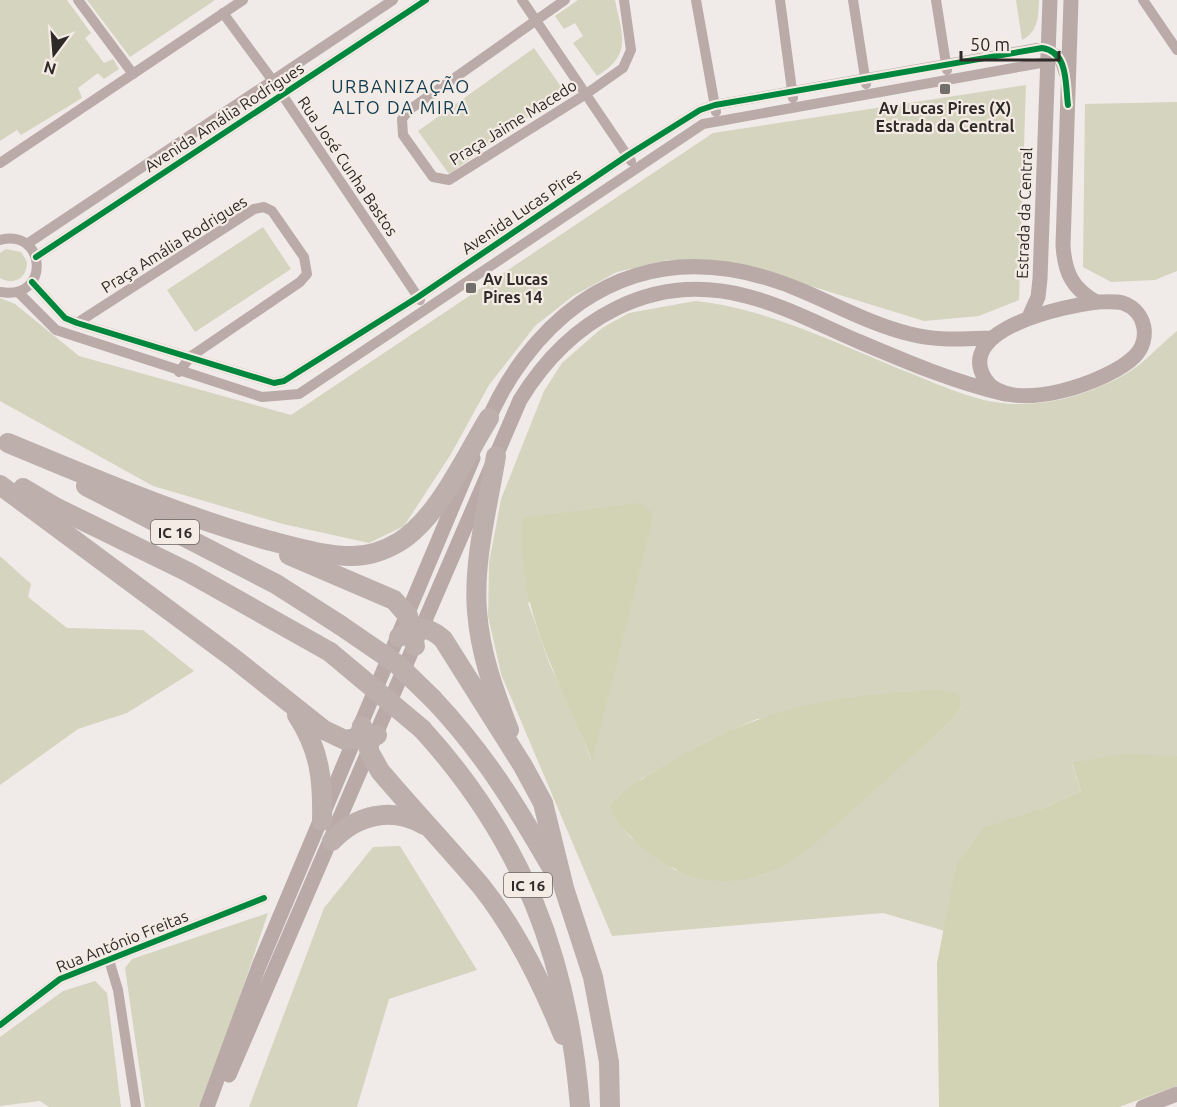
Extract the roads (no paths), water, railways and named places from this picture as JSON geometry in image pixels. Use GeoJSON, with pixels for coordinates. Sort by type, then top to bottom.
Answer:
{"type":"FeatureCollection","features":[{"type":"Feature","properties":{"kind":"highway"},"geometry":{"type":"LineString","coordinates":[[238,532],[332,555],[362,555],[390,547],[412,533],[428,517],[489,418]]}},
{"type":"Feature","properties":{"kind":"highway"},"geometry":{"type":"LineString","coordinates":[[4,440],[159,504],[238,532],[387,595],[402,606],[412,631],[434,631],[443,639],[523,766],[543,803],[564,888]]}},
{"type":"Feature","properties":{"kind":"highway","name":"IC 16"},"geometry":{"type":"LineString","coordinates":[[4,440],[105,497],[276,584],[397,664],[471,739],[513,800],[564,888],[593,977],[609,1062],[610,1107]]}},
{"type":"Feature","properties":{"kind":"highway"},"geometry":{"type":"LineString","coordinates":[[496,456],[477,570],[477,610],[492,686],[523,766]]}},
{"type":"Feature","properties":{"kind":"highway","name":"IC 16"},"geometry":{"type":"LineString","coordinates":[[0,475],[57,508],[198,578],[330,652],[422,729],[448,758],[490,815],[532,894],[550,940],[562,984],[577,1068],[580,1107]]}},
{"type":"Feature","properties":{"kind":"highway"},"geometry":{"type":"LineString","coordinates":[[0,485],[330,734],[366,739],[380,771],[482,887],[517,940],[545,992],[577,1068]]}},
{"type":"Feature","properties":{"kind":"highway"},"geometry":{"type":"LineString","coordinates":[[280,695],[304,725],[319,757],[323,785],[322,821]]}},
{"type":"Feature","properties":{"kind":"highway"},"geometry":{"type":"LineString","coordinates":[[332,842],[350,825],[372,816],[401,816],[429,828]]}},
{"type":"Feature","properties":{"kind":"main road","name":"Estrada da Central"},"geometry":{"type":"LineString","coordinates":[[1029,317],[1038,297],[1040,279],[1051,55],[1050,0]]}},
{"type":"Feature","properties":{"kind":"main road"},"geometry":{"type":"LineString","coordinates":[[1071,0],[1064,263],[1076,288],[1096,302]]}},
{"type":"Feature","properties":{"kind":"main road"},"geometry":{"type":"LineString","coordinates":[[217,1107],[332,842],[366,739],[412,631],[496,456],[520,400],[532,380],[557,352],[603,315],[651,294],[710,290],[746,296],[794,312],[961,383],[1005,394],[1035,394],[1082,385],[1108,374],[1134,356],[1144,338],[1141,317],[1123,303],[1096,302],[1029,317],[992,338],[945,339],[912,335],[878,325],[803,291],[757,275],[717,267],[687,265],[625,279],[602,288],[562,316],[538,341],[505,385],[489,418],[412,631]]}},
{"type":"Feature","properties":{"kind":"main road"},"geometry":{"type":"LineString","coordinates":[[992,338],[982,356],[982,371],[992,387],[1005,394]]}},
{"type":"Feature","properties":{"kind":"main road"},"geometry":{"type":"LineString","coordinates":[[207,1107],[259,966],[322,821],[366,739]]}},
{"type":"Feature","properties":{"kind":"main road"},"geometry":{"type":"LineString","coordinates":[[1143,1107],[1177,1094]]}},
{"type":"Feature","properties":{"kind":"street"},"geometry":{"type":"LineString","coordinates":[[78,0],[133,74]]}},
{"type":"Feature","properties":{"kind":"street"},"geometry":{"type":"LineString","coordinates":[[0,163],[243,0]]}},
{"type":"Feature","properties":{"kind":"street","name":"Avenida Amália Rodrigues"},"geometry":{"type":"LineString","coordinates":[[27,244],[393,0]]}},
{"type":"Feature","properties":{"kind":"street","name":"Avenida Amália Rodrigues"},"geometry":{"type":"LineString","coordinates":[[36,257],[426,0]]}},
{"type":"Feature","properties":{"kind":"street"},"geometry":{"type":"LineString","coordinates":[[522,0],[534,21],[628,155],[635,169]]}},
{"type":"Feature","properties":{"kind":"street","name":"Praça Jaime Macedo"},"geometry":{"type":"LineString","coordinates":[[565,0],[409,110],[402,119],[403,135],[433,177],[449,180],[586,94],[622,68],[631,50],[624,0]]}},
{"type":"Feature","properties":{"kind":"street"},"geometry":{"type":"LineString","coordinates":[[696,0],[718,120]]}},
{"type":"Feature","properties":{"kind":"street"},"geometry":{"type":"LineString","coordinates":[[780,0],[794,105]]}},
{"type":"Feature","properties":{"kind":"street"},"geometry":{"type":"LineString","coordinates":[[854,0],[867,93]]}},
{"type":"Feature","properties":{"kind":"street"},"geometry":{"type":"LineString","coordinates":[[936,0],[949,79]]}},
{"type":"Feature","properties":{"kind":"street"},"geometry":{"type":"LineString","coordinates":[[1145,0],[1177,50]]}},
{"type":"Feature","properties":{"kind":"street","name":"Rua José Cunha Bastos"},"geometry":{"type":"LineString","coordinates":[[223,13],[273,81],[426,308]]}},
{"type":"Feature","properties":{"kind":"street"},"geometry":{"type":"LineString","coordinates":[[1068,105],[1064,66],[1051,55],[1070,29]]}},
{"type":"Feature","properties":{"kind":"street","name":"Avenida Lucas Pires"},"geometry":{"type":"LineString","coordinates":[[32,282],[65,318],[77,324],[190,357],[264,382],[284,381],[418,297],[628,155],[700,111],[715,105],[1037,48],[1051,55]]}},
{"type":"Feature","properties":{"kind":"street","name":"Avenida Lucas Pires"},"geometry":{"type":"LineString","coordinates":[[18,292],[56,330],[179,372],[262,397],[299,394],[703,124],[794,105],[949,79],[1051,55]]}},
{"type":"Feature","properties":{"kind":"street","name":"Praça Amália Rodrigues"},"geometry":{"type":"LineString","coordinates":[[77,324],[254,209],[264,207],[272,211],[304,257],[307,274],[300,282],[190,357],[179,372]]}},
{"type":"Feature","properties":{"kind":"street"},"geometry":{"type":"LineString","coordinates":[[0,292],[18,292],[32,282],[37,268],[36,257],[27,244],[16,239],[1,238]]}},
{"type":"Feature","properties":{"kind":"street","name":"Rua António Freitas"},"geometry":{"type":"LineString","coordinates":[[0,1025],[60,979],[264,898]]}},
{"type":"Feature","properties":{"kind":"street","name":"Rua António Freitas"},"geometry":{"type":"LineString","coordinates":[[109,960],[118,990],[136,1107]]}},
{"type":"Feature","properties":{"kind":"place","name":"Av Lucas Pires (X) Estrada da Central"},"geometry":{"type":"Point","coordinates":[945,89]}},
{"type":"Feature","properties":{"kind":"place","name":"Av Lucas Pires 14"},"geometry":{"type":"Point","coordinates":[471,288]}},
{"type":"Feature","properties":{"kind":"district","name":"URBANIZAÇÃO ALTO DA MIRA"},"geometry":{"type":"Point","coordinates":[401,96]}}]}
